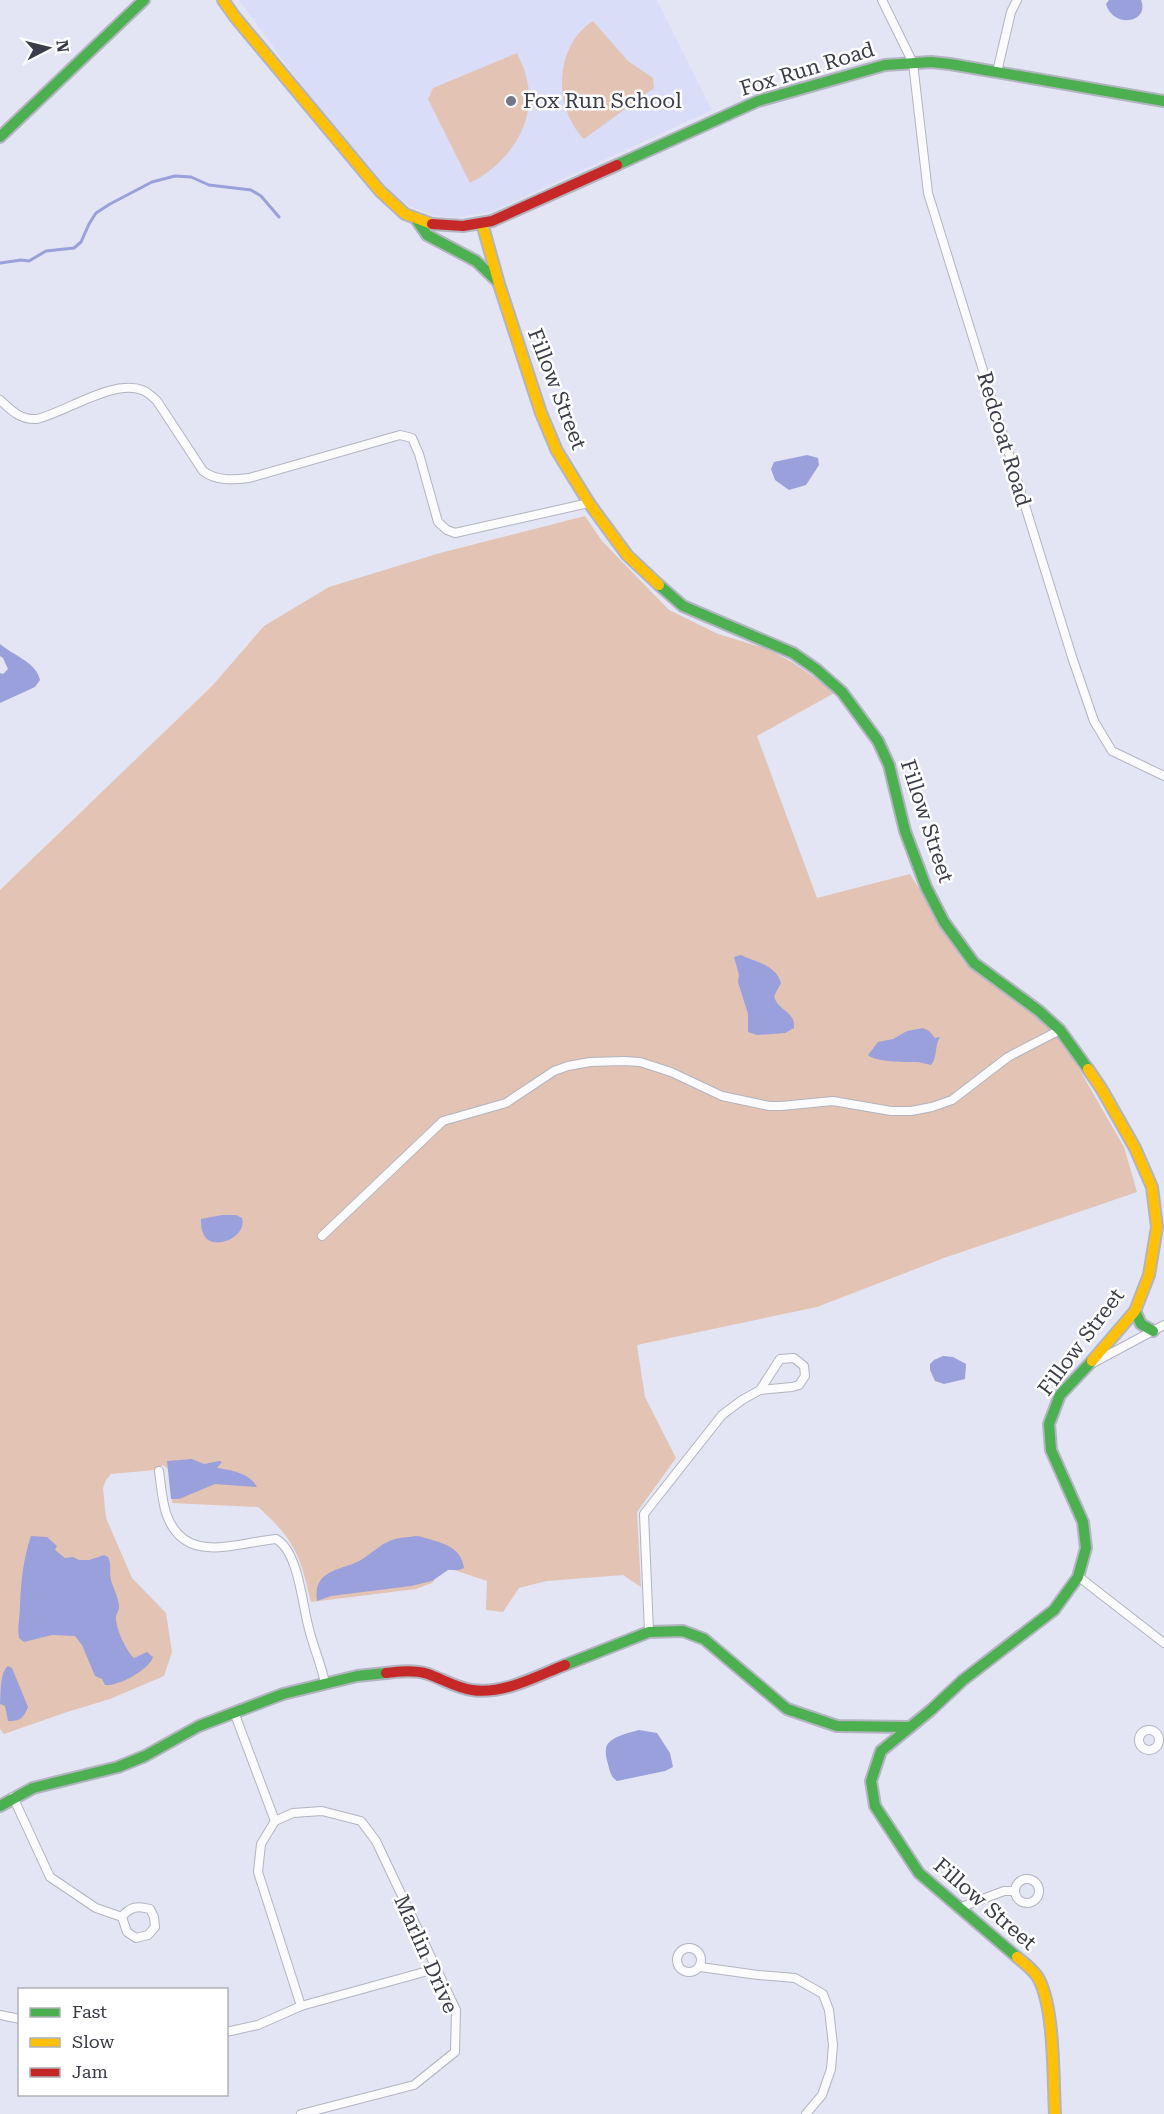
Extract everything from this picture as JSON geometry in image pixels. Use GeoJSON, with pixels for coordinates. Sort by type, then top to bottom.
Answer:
{"type":"FeatureCollection","features":[{"type":"Feature","properties":{"kind":"street"},"geometry":{"type":"LineString","coordinates":[[0,137],[144,0]]}},
{"type":"Feature","properties":{"kind":"street","name":"Fillow Street"},"geometry":{"type":"LineString","coordinates":[[223,0],[396,207],[416,219],[453,227],[482,224],[541,412],[557,451],[589,502],[627,555],[683,606],[793,653],[816,669],[842,692],[878,741],[889,765],[905,831],[919,871],[954,938],[987,975],[1039,1011],[1060,1030],[1121,1121],[1152,1187],[1157,1227],[1155,1245],[1149,1275],[1135,1311],[1067,1387],[1055,1404],[1048,1433],[1053,1461],[1074,1499],[1085,1528],[1086,1552],[1078,1577],[1065,1598],[1054,1610],[963,1680],[931,1710],[881,1750],[871,1781],[875,1806],[919,1873],[1036,1974],[1045,1991],[1049,2013],[1055,2114]]}},
{"type":"Feature","properties":{"kind":"street","name":"Redcoat Road"},"geometry":{"type":"LineString","coordinates":[[882,0],[913,63],[928,193],[1068,646],[1094,721],[1112,751],[1164,776]]}},
{"type":"Feature","properties":{"kind":"street"},"geometry":{"type":"LineString","coordinates":[[997,72],[1011,12],[1017,0]]}},
{"type":"Feature","properties":{"kind":"street","name":"Fox Run Road"},"geometry":{"type":"LineString","coordinates":[[482,224],[758,101],[874,67],[913,63],[950,64],[1164,101]]}},
{"type":"Feature","properties":{"kind":"street","name":"Fillow Street"},"geometry":{"type":"LineString","coordinates":[[416,219],[420,230],[426,237],[475,260],[499,284]]}},
{"type":"Feature","properties":{"kind":"street"},"geometry":{"type":"LineString","coordinates":[[453,227],[457,252]]}},
{"type":"Feature","properties":{"kind":"street"},"geometry":{"type":"LineString","coordinates":[[0,400],[16,415],[26,419],[37,419],[115,389],[140,389],[149,393],[157,401],[203,471],[211,477],[234,480],[249,478],[400,435],[412,438],[419,454],[438,522],[447,530],[455,533],[589,502]]}},
{"type":"Feature","properties":{"kind":"street"},"geometry":{"type":"LineString","coordinates":[[321,1236],[443,1121],[506,1103],[554,1071],[568,1066],[590,1062],[640,1062],[671,1072],[722,1096],[770,1106],[833,1101],[891,1111],[911,1111],[952,1100],[1008,1057],[1060,1030]]}},
{"type":"Feature","properties":{"kind":"street"},"geometry":{"type":"LineString","coordinates":[[1135,1311],[1137,1319],[1144,1327],[1154,1331]]}},
{"type":"Feature","properties":{"kind":"street"},"geometry":{"type":"LineString","coordinates":[[1086,1367],[1164,1325]]}},
{"type":"Feature","properties":{"kind":"street"},"geometry":{"type":"LineString","coordinates":[[650,1632],[644,1514],[722,1415],[760,1390],[799,1385],[805,1376],[804,1366],[789,1356],[780,1359],[760,1390]]}},
{"type":"Feature","properties":{"kind":"street"},"geometry":{"type":"LineString","coordinates":[[159,1471],[166,1513],[173,1528],[183,1540],[198,1546],[218,1548],[276,1539],[285,1546],[300,1584],[307,1622],[325,1683]]}},
{"type":"Feature","properties":{"kind":"street"},"geometry":{"type":"LineString","coordinates":[[1078,1577],[1164,1643]]}},
{"type":"Feature","properties":{"kind":"street"},"geometry":{"type":"LineString","coordinates":[[0,1806],[33,1788],[104,1771],[135,1760],[199,1726],[283,1694],[379,1673],[415,1671],[470,1689],[497,1689],[516,1684],[650,1632],[683,1631],[704,1638],[787,1709],[837,1726],[908,1727]]}},
{"type":"Feature","properties":{"kind":"street"},"geometry":{"type":"LineString","coordinates":[[234,1712],[275,1821],[261,1844],[258,1872],[301,2006]]}},
{"type":"Feature","properties":{"kind":"street"},"geometry":{"type":"LineString","coordinates":[[13,1797],[50,1877],[96,1908],[122,1917]]}},
{"type":"Feature","properties":{"kind":"street","name":"Marlin Drive"},"geometry":{"type":"LineString","coordinates":[[275,1821],[293,1813],[322,1811],[360,1821],[376,1841],[456,2010],[454,2052],[414,2085],[302,2114]]}},
{"type":"Feature","properties":{"kind":"street"},"geometry":{"type":"LineString","coordinates":[[959,1908],[1004,1891],[1014,1891]]}},
{"type":"Feature","properties":{"kind":"street"},"geometry":{"type":"LineString","coordinates":[[139,1906],[150,1909],[155,1927],[148,1935],[136,1938],[127,1932],[122,1917],[127,1910],[139,1906]]}},
{"type":"Feature","properties":{"kind":"street"},"geometry":{"type":"LineString","coordinates":[[700,1967],[795,1978],[823,1995],[829,2010],[833,2045],[831,2069],[822,2095],[806,2114]]}},
{"type":"Feature","properties":{"kind":"street"},"geometry":{"type":"LineString","coordinates":[[228,2032],[258,2025],[301,2006],[435,1969]]}},
{"type":"Feature","properties":{"kind":"street"},"geometry":{"type":"LineString","coordinates":[[0,2015],[18,2019]]}},
{"type":"Feature","properties":{"kind":"shaded area","name":"Fox Run School"},"geometry":{"type":"Polygon","coordinates":[[[239,0],[657,0],[712,110],[494,211],[455,218],[432,215],[409,206],[392,194],[306,92],[239,0]]]}},
{"type":"Feature","properties":{"kind":"shaded area"},"geometry":{"type":"Polygon","coordinates":[[[593,21],[628,61],[653,78],[654,88],[584,139],[574,126],[567,111],[562,77],[571,45],[580,32],[593,21]]]}},
{"type":"Feature","properties":{"kind":"shaded area"},"geometry":{"type":"Polygon","coordinates":[[[517,53],[525,72],[529,93],[525,121],[513,147],[504,158],[470,183],[428,99],[433,88],[517,53]]]}},
{"type":"Feature","properties":{"kind":"shaded area"},"geometry":{"type":"Polygon","coordinates":[[[585,516],[602,541],[669,610],[718,634],[767,649],[792,662],[836,692],[757,736],[817,898],[910,874],[963,961],[1044,1022],[1061,1041],[1124,1147],[1137,1192],[944,1258],[817,1307],[637,1345],[645,1397],[676,1458],[637,1512],[641,1587],[623,1575],[547,1581],[519,1588],[503,1612],[486,1610],[487,1581],[445,1567],[432,1583],[416,1589],[311,1602],[294,1549],[280,1529],[258,1507],[172,1503],[171,1471],[163,1465],[154,1470],[111,1474],[103,1488],[106,1518],[132,1578],[166,1613],[172,1652],[164,1676],[110,1699],[4,1734],[0,1729],[0,890],[213,685],[264,626],[329,587],[440,553],[585,516]]]}},
{"type":"Feature","properties":{"kind":"water"},"geometry":{"type":"Polygon","coordinates":[[[1109,0],[1141,0],[1140,14],[1129,20],[1116,17],[1106,4],[1109,0]]]}},
{"type":"Feature","properties":{"kind":"water"},"geometry":{"type":"Polygon","coordinates":[[[807,455],[818,458],[819,465],[806,485],[789,490],[775,480],[771,469],[774,462],[807,455]]]}},
{"type":"Feature","properties":{"kind":"water"},"geometry":{"type":"Polygon","coordinates":[[[0,644],[29,664],[40,680],[35,687],[0,703],[0,673],[3,674],[8,669],[0,656],[0,644]]]}},
{"type":"Feature","properties":{"kind":"water"},"geometry":{"type":"Polygon","coordinates":[[[741,955],[775,972],[781,983],[774,996],[779,1005],[792,1018],[794,1028],[785,1033],[757,1035],[748,1032],[748,1014],[738,982],[739,975],[734,957],[741,955]]]}},
{"type":"Feature","properties":{"kind":"water"},"geometry":{"type":"Polygon","coordinates":[[[923,1028],[935,1038],[940,1037],[935,1059],[931,1065],[883,1060],[868,1055],[878,1042],[893,1039],[907,1031],[923,1028]]]}},
{"type":"Feature","properties":{"kind":"water"},"geometry":{"type":"Polygon","coordinates":[[[236,1215],[242,1218],[242,1225],[234,1237],[213,1242],[203,1233],[201,1219],[236,1215]]]}},
{"type":"Feature","properties":{"kind":"water"},"geometry":{"type":"Polygon","coordinates":[[[943,1356],[953,1357],[966,1364],[965,1379],[944,1384],[935,1381],[930,1364],[943,1356]]]}},
{"type":"Feature","properties":{"kind":"water"},"geometry":{"type":"Polygon","coordinates":[[[192,1459],[204,1464],[222,1462],[217,1468],[245,1475],[257,1487],[215,1484],[179,1499],[171,1499],[167,1461],[192,1459]]]}},
{"type":"Feature","properties":{"kind":"water"},"geometry":{"type":"Polygon","coordinates":[[[31,1536],[47,1537],[57,1546],[55,1550],[65,1558],[89,1560],[104,1555],[108,1557],[111,1580],[119,1604],[116,1621],[119,1632],[134,1658],[147,1652],[153,1657],[146,1667],[125,1680],[105,1685],[102,1679],[95,1676],[82,1645],[75,1636],[52,1635],[24,1642],[19,1638],[22,1579],[31,1536]]]}},
{"type":"Feature","properties":{"kind":"water"},"geometry":{"type":"Polygon","coordinates":[[[418,1536],[440,1542],[453,1549],[462,1560],[464,1568],[448,1570],[432,1581],[411,1586],[331,1596],[317,1601],[318,1584],[327,1574],[355,1563],[390,1541],[418,1536]]]}},
{"type":"Feature","properties":{"kind":"water"},"geometry":{"type":"Polygon","coordinates":[[[8,1666],[12,1668],[28,1707],[21,1718],[12,1721],[8,1721],[5,1706],[0,1704],[2,1677],[8,1666]]]}},
{"type":"Feature","properties":{"kind":"water"},"geometry":{"type":"Polygon","coordinates":[[[639,1730],[657,1733],[670,1753],[673,1767],[665,1771],[617,1781],[609,1769],[607,1745],[619,1736],[639,1730]]]}},
{"type":"Feature","properties":{"kind":"waterway"},"geometry":{"type":"LineString","coordinates":[[0,263],[29,261],[46,251],[74,248],[81,242],[96,213],[152,182],[175,176],[191,177],[209,185],[251,190],[261,196],[279,217]]}},
{"type":"Feature","properties":{"kind":"traffic: fast"},"geometry":{"type":"LineString","coordinates":[[0,137],[144,0]]}},
{"type":"Feature","properties":{"kind":"traffic: fast"},"geometry":{"type":"LineString","coordinates":[[617,165],[758,101],[885,65],[931,62],[950,64],[1164,101]]}},
{"type":"Feature","properties":{"kind":"traffic: fast"},"geometry":{"type":"LineString","coordinates":[[416,219],[427,235],[476,261],[497,281]]}},
{"type":"Feature","properties":{"kind":"traffic: fast"},"geometry":{"type":"LineString","coordinates":[[659,585],[683,606],[793,653],[816,669],[842,692],[878,741],[889,765],[905,831],[926,887],[944,922],[974,963],[1039,1011],[1060,1030],[1088,1069]]}},
{"type":"Feature","properties":{"kind":"traffic: fast"},"geometry":{"type":"LineString","coordinates":[[1135,1311],[1141,1324],[1153,1331]]}},
{"type":"Feature","properties":{"kind":"traffic: fast"},"geometry":{"type":"LineString","coordinates":[[1017,1957],[919,1873],[875,1806],[871,1781],[881,1751],[963,1680],[1054,1610],[1078,1577],[1086,1548],[1083,1522],[1051,1450],[1049,1424],[1060,1395],[1092,1361]]}},
{"type":"Feature","properties":{"kind":"traffic: fast"},"geometry":{"type":"LineString","coordinates":[[565,1665],[649,1632],[683,1631],[704,1639],[787,1709],[837,1726],[908,1727]]}},
{"type":"Feature","properties":{"kind":"traffic: fast"},"geometry":{"type":"LineString","coordinates":[[0,1806],[33,1788],[118,1767],[145,1756],[199,1726],[283,1694],[357,1676],[386,1673]]}},
{"type":"Feature","properties":{"kind":"traffic: slow"},"geometry":{"type":"LineString","coordinates":[[223,0],[380,191],[405,214],[432,224]]}},
{"type":"Feature","properties":{"kind":"traffic: slow"},"geometry":{"type":"LineString","coordinates":[[482,223],[499,284],[541,413],[557,451],[589,503],[627,555],[659,585]]}},
{"type":"Feature","properties":{"kind":"traffic: slow"},"geometry":{"type":"LineString","coordinates":[[1088,1069],[1135,1148],[1152,1187],[1157,1227],[1149,1275],[1135,1311],[1092,1361]]}},
{"type":"Feature","properties":{"kind":"traffic: slow"},"geometry":{"type":"LineString","coordinates":[[1017,1957],[1037,1976],[1047,2004],[1052,2042],[1055,2114]]}},
{"type":"Feature","properties":{"kind":"traffic: jam"},"geometry":{"type":"LineString","coordinates":[[432,224],[463,226],[492,221],[617,165]]}},
{"type":"Feature","properties":{"kind":"traffic: jam"},"geometry":{"type":"LineString","coordinates":[[386,1673],[407,1671],[423,1673],[461,1687],[484,1691],[520,1684],[565,1665]]}},
{"type":"Feature","properties":{"kind":"place","name":"Fox Run School"},"geometry":{"type":"Point","coordinates":[511,101]}}]}
